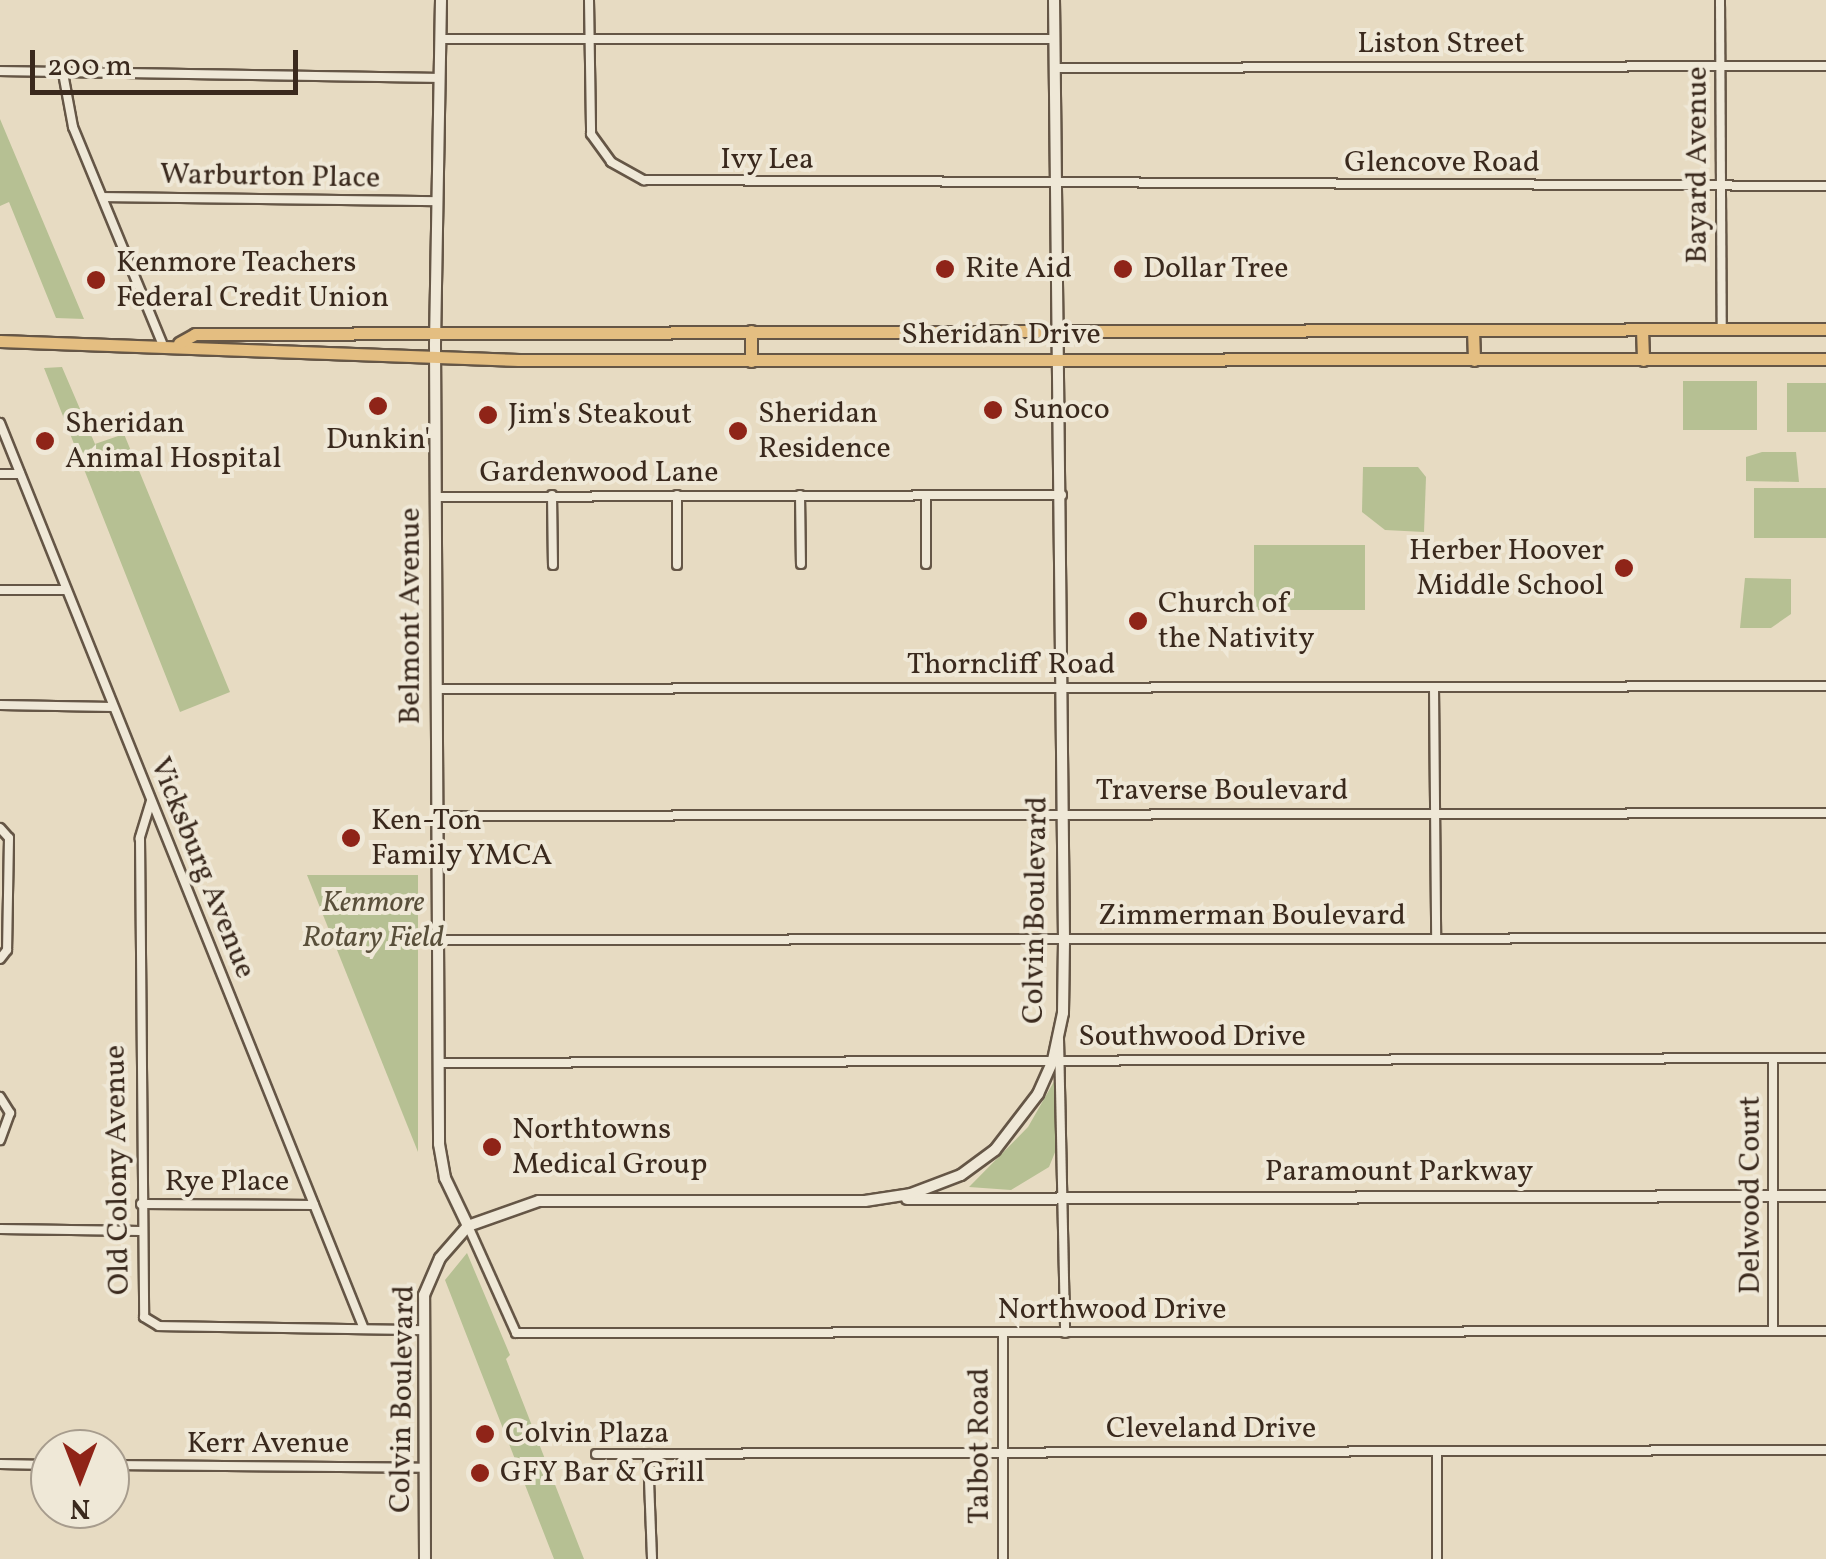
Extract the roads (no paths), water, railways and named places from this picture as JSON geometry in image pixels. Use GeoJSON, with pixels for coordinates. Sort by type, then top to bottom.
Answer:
{"type":"FeatureCollection","features":[{"type":"Feature","properties":{"kind":"main road","name":"Sheridan Drive"},"geometry":{"type":"LineString","coordinates":[[179,343],[195,334],[1826,329]]}},
{"type":"Feature","properties":{"kind":"main road"},"geometry":{"type":"LineString","coordinates":[[1473,330],[1474,360]]}},
{"type":"Feature","properties":{"kind":"main road"},"geometry":{"type":"LineString","coordinates":[[1642,330],[1643,360]]}},
{"type":"Feature","properties":{"kind":"main road"},"geometry":{"type":"LineString","coordinates":[[750,331],[750,361]]}},
{"type":"Feature","properties":{"kind":"main road","name":"Sheridan Drive"},"geometry":{"type":"LineString","coordinates":[[0,341],[179,343],[197,352],[435,358],[1826,359]]}},
{"type":"Feature","properties":{"kind":"street","name":"Belmont Avenue"},"geometry":{"type":"LineString","coordinates":[[441,0],[435,333],[438,1063],[442,1168],[468,1226]]}},
{"type":"Feature","properties":{"kind":"street","name":"Ivy Lea"},"geometry":{"type":"LineString","coordinates":[[589,0],[591,134],[611,162],[644,180],[1057,186]]}},
{"type":"Feature","properties":{"kind":"street","name":"Colvin Boulevard"},"geometry":{"type":"LineString","coordinates":[[425,1559],[424,1330],[429,1274],[468,1226],[539,1201],[886,1199],[960,1175],[994,1150],[1038,1094],[1058,1060],[1064,938],[1061,330],[1054,0]]}},
{"type":"Feature","properties":{"kind":"street","name":"Bayard Avenue"},"geometry":{"type":"LineString","coordinates":[[1720,0],[1722,330]]}},
{"type":"Feature","properties":{"kind":"street"},"geometry":{"type":"LineString","coordinates":[[440,38],[1055,39]]}},
{"type":"Feature","properties":{"kind":"street","name":"Liston Street"},"geometry":{"type":"LineString","coordinates":[[1055,68],[1826,66]]}},
{"type":"Feature","properties":{"kind":"street"},"geometry":{"type":"LineString","coordinates":[[0,71],[439,78]]}},
{"type":"Feature","properties":{"kind":"street"},"geometry":{"type":"LineString","coordinates":[[63,72],[73,127],[162,343]]}},
{"type":"Feature","properties":{"kind":"street","name":"Glencove Road"},"geometry":{"type":"LineString","coordinates":[[1057,186],[1826,186]]}},
{"type":"Feature","properties":{"kind":"street","name":"Warburton Place"},"geometry":{"type":"LineString","coordinates":[[103,197],[436,201]]}},
{"type":"Feature","properties":{"kind":"street","name":"Vicksburg Avenue"},"geometry":{"type":"LineString","coordinates":[[0,423],[364,1329]]}},
{"type":"Feature","properties":{"kind":"street"},"geometry":{"type":"LineString","coordinates":[[0,474],[20,474]]}},
{"type":"Feature","properties":{"kind":"street"},"geometry":{"type":"LineString","coordinates":[[926,494],[926,564]]}},
{"type":"Feature","properties":{"kind":"street"},"geometry":{"type":"LineString","coordinates":[[552,495],[553,565]]}},
{"type":"Feature","properties":{"kind":"street"},"geometry":{"type":"LineString","coordinates":[[676,495],[676,565]]}},
{"type":"Feature","properties":{"kind":"street"},"geometry":{"type":"LineString","coordinates":[[800,495],[801,564]]}},
{"type":"Feature","properties":{"kind":"street","name":"Gardenwood Lane"},"geometry":{"type":"LineString","coordinates":[[436,496],[1062,495]]}},
{"type":"Feature","properties":{"kind":"street"},"geometry":{"type":"LineString","coordinates":[[0,590],[66,590]]}},
{"type":"Feature","properties":{"kind":"street","name":"Thorncliff Road"},"geometry":{"type":"LineString","coordinates":[[436,689],[1826,686]]}},
{"type":"Feature","properties":{"kind":"street"},"geometry":{"type":"LineString","coordinates":[[1434,688],[1436,938]]}},
{"type":"Feature","properties":{"kind":"street"},"geometry":{"type":"LineString","coordinates":[[0,706],[113,707]]}},
{"type":"Feature","properties":{"kind":"street","name":"Old Colony Avenue"},"geometry":{"type":"LineString","coordinates":[[151,801],[140,838],[142,1312],[153,1324],[424,1330]]}},
{"type":"Feature","properties":{"kind":"street","name":"Traverse Boulevard"},"geometry":{"type":"LineString","coordinates":[[437,816],[1826,813]]}},
{"type":"Feature","properties":{"kind":"street"},"geometry":{"type":"LineString","coordinates":[[0,828],[9,838],[7,950],[0,959]]}},
{"type":"Feature","properties":{"kind":"street","name":"Zimmerman Boulevard"},"geometry":{"type":"LineString","coordinates":[[438,940],[1826,938]]}},
{"type":"Feature","properties":{"kind":"street","name":"Delwood Court"},"geometry":{"type":"LineString","coordinates":[[1773,1058],[1774,1331]]}},
{"type":"Feature","properties":{"kind":"street","name":"Southwood Drive"},"geometry":{"type":"LineString","coordinates":[[438,1063],[1826,1058]]}},
{"type":"Feature","properties":{"kind":"street"},"geometry":{"type":"LineString","coordinates":[[1058,1060],[1065,1198],[1065,1333]]}},
{"type":"Feature","properties":{"kind":"street"},"geometry":{"type":"LineString","coordinates":[[0,1097],[10,1113],[0,1140]]}},
{"type":"Feature","properties":{"kind":"street"},"geometry":{"type":"LineString","coordinates":[[960,1175],[965,1196],[972,1199]]}},
{"type":"Feature","properties":{"kind":"street","name":"Paramount Parkway"},"geometry":{"type":"LineString","coordinates":[[886,1199],[1826,1196]]}},
{"type":"Feature","properties":{"kind":"street","name":"Rye Place"},"geometry":{"type":"LineString","coordinates":[[140,1204],[314,1205]]}},
{"type":"Feature","properties":{"kind":"street","name":"Northwood Drive"},"geometry":{"type":"LineString","coordinates":[[468,1226],[516,1333],[1826,1331]]}},
{"type":"Feature","properties":{"kind":"street"},"geometry":{"type":"LineString","coordinates":[[0,1228],[141,1231]]}},
{"type":"Feature","properties":{"kind":"street","name":"Talbot Road"},"geometry":{"type":"LineString","coordinates":[[1002,1333],[1003,1559]]}},
{"type":"Feature","properties":{"kind":"street"},"geometry":{"type":"LineString","coordinates":[[1437,1450],[1438,1559]]}},
{"type":"Feature","properties":{"kind":"street","name":"Cleveland Drive"},"geometry":{"type":"LineString","coordinates":[[596,1454],[1826,1450]]}},
{"type":"Feature","properties":{"kind":"street"},"geometry":{"type":"LineString","coordinates":[[648,1454],[652,1559]]}},
{"type":"Feature","properties":{"kind":"street"},"geometry":{"type":"LineString","coordinates":[[0,1464],[30,1465]]}},
{"type":"Feature","properties":{"kind":"street","name":"Kerr Avenue"},"geometry":{"type":"LineString","coordinates":[[130,1466],[425,1468]]}},
{"type":"Feature","properties":{"kind":"place","name":"Rite Aid"},"geometry":{"type":"Point","coordinates":[945,269]}},
{"type":"Feature","properties":{"kind":"place","name":"Dollar Tree"},"geometry":{"type":"Point","coordinates":[1123,269]}},
{"type":"Feature","properties":{"kind":"place","name":"Kenmore Teachers Federal Credit Union"},"geometry":{"type":"Point","coordinates":[96,280]}},
{"type":"Feature","properties":{"kind":"place","name":"Dunkin'"},"geometry":{"type":"Point","coordinates":[378,406]}},
{"type":"Feature","properties":{"kind":"place","name":"Sunoco"},"geometry":{"type":"Point","coordinates":[993,410]}},
{"type":"Feature","properties":{"kind":"place","name":"Jim's Steakout"},"geometry":{"type":"Point","coordinates":[488,415]}},
{"type":"Feature","properties":{"kind":"place","name":"Sheridan Residence"},"geometry":{"type":"Point","coordinates":[738,431]}},
{"type":"Feature","properties":{"kind":"place","name":"Sheridan Animal Hospital"},"geometry":{"type":"Point","coordinates":[45,441]}},
{"type":"Feature","properties":{"kind":"place","name":"Herber Hoover Middle School"},"geometry":{"type":"Point","coordinates":[1624,568]}},
{"type":"Feature","properties":{"kind":"place","name":"Church of the Nativity"},"geometry":{"type":"Point","coordinates":[1138,621]}},
{"type":"Feature","properties":{"kind":"place","name":"Ken-Ton Family YMCA"},"geometry":{"type":"Point","coordinates":[351,838]}},
{"type":"Feature","properties":{"kind":"place","name":"Northtowns Medical Group"},"geometry":{"type":"Point","coordinates":[492,1147]}},
{"type":"Feature","properties":{"kind":"place","name":"Colvin Plaza"},"geometry":{"type":"Point","coordinates":[485,1434]}},
{"type":"Feature","properties":{"kind":"place","name":"GFY Bar & Grill"},"geometry":{"type":"Point","coordinates":[480,1473]}},
{"type":"Feature","properties":{"kind":"park label","name":"Kenmore Rotary Field"},"geometry":{"type":"Point","coordinates":[373,920]}}]}
